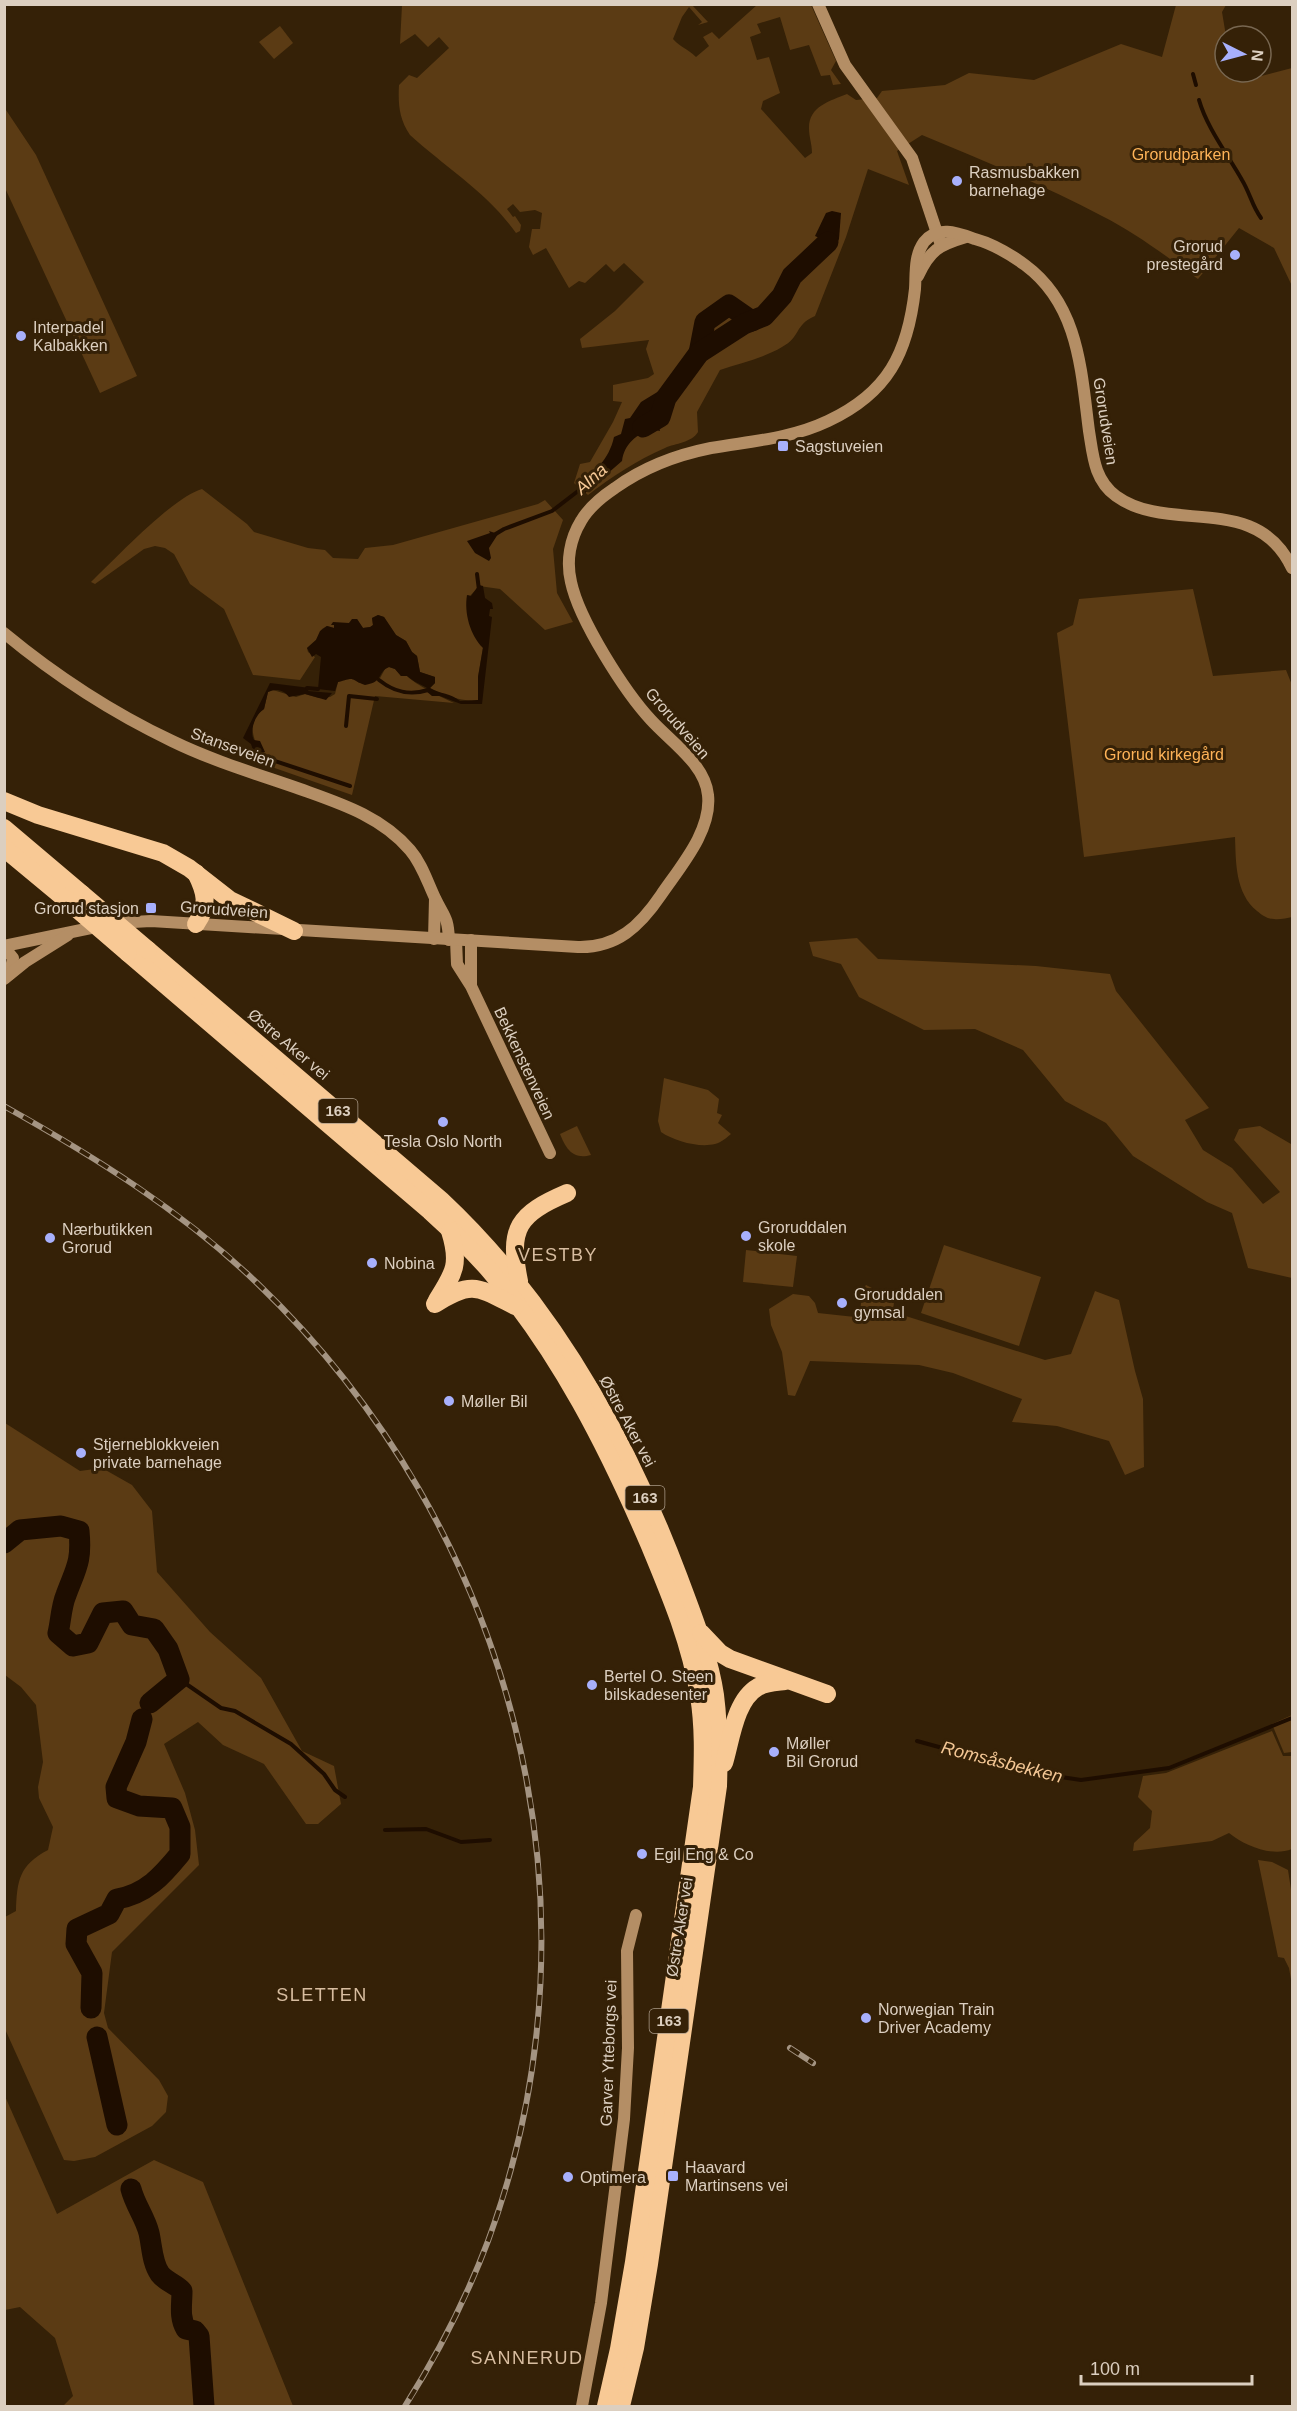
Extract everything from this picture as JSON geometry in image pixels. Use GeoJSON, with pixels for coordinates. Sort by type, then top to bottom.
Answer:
{"type":"FeatureCollection","features":[{"type":"Feature","properties":{"kind":"highway"},"geometry":{"type":"LineString","coordinates":[[4,801],[47,818],[140,844],[179,861],[243,907],[294,931]]}},
{"type":"Feature","properties":{"kind":"highway","name":"Østre Aker vei"},"geometry":{"type":"LineString","coordinates":[[4,828],[441,1200],[476,1234],[519,1283],[580,1371],[624,1453],[672,1560],[698,1631],[714,1694],[719,1750],[718,1786],[645,2285],[635,2348],[621,2406]]}},
{"type":"Feature","properties":{"kind":"highway","name":"Østre Aker vei"},"geometry":{"type":"LineString","coordinates":[[4,848],[403,1187],[489,1270],[550,1352],[584,1409],[639,1521],[684,1634],[699,1697],[702,1728],[702,1787],[632,2272],[619,2349],[606,2406]]}},
{"type":"Feature","properties":{"kind":"highway"},"geometry":{"type":"LineString","coordinates":[[196,924],[206,908],[206,895],[201,878]]}},
{"type":"Feature","properties":{"kind":"highway"},"geometry":{"type":"LineString","coordinates":[[519,1283],[514,1251],[518,1229],[534,1209],[567,1193]]}},
{"type":"Feature","properties":{"kind":"highway"},"geometry":{"type":"LineString","coordinates":[[449,1229],[456,1251],[455,1268],[449,1283],[435,1304],[454,1291],[470,1288],[487,1291],[520,1309]]}},
{"type":"Feature","properties":{"kind":"highway"},"geometry":{"type":"LineString","coordinates":[[698,1631],[730,1659],[827,1694]]}},
{"type":"Feature","properties":{"kind":"highway"},"geometry":{"type":"LineString","coordinates":[[718,1786],[736,1721],[746,1697],[765,1684],[787,1680]]}},
{"type":"Feature","properties":{"kind":"street"},"geometry":{"type":"LineString","coordinates":[[818,4],[845,65],[912,158],[939,239]]}},
{"type":"Feature","properties":{"kind":"street","name":"Grorudveien"},"geometry":{"type":"LineString","coordinates":[[4,946],[134,921],[587,948],[614,942],[640,922],[657,901],[692,848],[706,816],[709,798],[701,774],[634,699],[613,668],[575,597],[569,556],[575,531],[581,519],[607,493],[658,464],[698,451],[795,434],[854,407],[881,384],[901,353],[910,324],[918,253],[928,237],[939,239],[950,232],[1004,251],[1033,272],[1052,292],[1065,314],[1078,348],[1096,470],[1108,490],[1121,500],[1140,508],[1252,526],[1274,542],[1293,568]]}},
{"type":"Feature","properties":{"kind":"street","name":"Stanseveien"},"geometry":{"type":"LineString","coordinates":[[4,633],[73,686],[115,712],[170,741],[213,759],[340,803],[388,830],[410,850],[425,874],[435,898],[447,917],[452,940]]}},
{"type":"Feature","properties":{"kind":"street","name":"Stanseveien"},"geometry":{"type":"LineString","coordinates":[[434,939],[435,898]]}},
{"type":"Feature","properties":{"kind":"street","name":"Grorudveien"},"geometry":{"type":"LineString","coordinates":[[7,976],[71,932]]}},
{"type":"Feature","properties":{"kind":"street","name":"Bekkenstenveien"},"geometry":{"type":"LineString","coordinates":[[452,940],[457,964],[471,986],[550,1153]]}},
{"type":"Feature","properties":{"kind":"street","name":"Bekkenstenveien"},"geometry":{"type":"LineString","coordinates":[[471,940],[471,986]]}},
{"type":"Feature","properties":{"kind":"street"},"geometry":{"type":"LineString","coordinates":[[4,946],[13,958],[7,976]]}},
{"type":"Feature","properties":{"kind":"street","name":"Garver Ytteborgs vei"},"geometry":{"type":"LineString","coordinates":[[582,2406],[602,2303],[624,2119],[628,2048],[627,1951],[636,1915]]}},
{"type":"Feature","properties":{"kind":"green space","name":"Grorudparken"},"geometry":{"type":"Polygon","coordinates":[[[402,5],[692,5],[708,22],[698,25],[702,22],[689,7],[673,39],[696,57],[709,46],[703,37],[712,32],[719,39],[757,5],[811,5],[836,61],[831,70],[841,84],[833,85],[830,75],[821,76],[809,45],[790,50],[780,17],[757,24],[761,33],[750,37],[757,60],[769,57],[780,93],[763,101],[761,109],[805,158],[812,153],[809,128],[813,114],[822,105],[847,94],[856,100],[877,98],[882,91],[945,85],[969,73],[1034,80],[1121,44],[1162,57],[1176,5],[1226,5],[1222,12],[1224,24],[1213,24],[1213,84],[1273,84],[1273,73],[1292,68],[1292,286],[1274,248],[1239,228],[1198,279],[1139,238],[1102,216],[1035,183],[922,135],[897,151],[909,185],[868,169],[846,237],[815,316],[804,323],[788,343],[775,351],[720,370],[697,412],[698,432],[695,436],[635,463],[588,495],[574,483],[580,464],[590,462],[622,402],[613,401],[613,385],[648,378],[654,374],[646,349],[649,340],[582,348],[580,339],[615,311],[644,282],[624,263],[614,272],[606,264],[585,283],[579,281],[569,288],[546,248],[533,255],[529,247],[532,229],[540,229],[542,213],[535,210],[520,212],[513,204],[507,209],[521,225],[520,231],[516,233],[493,205],[410,135],[400,111],[399,85],[409,75],[417,78],[449,48],[439,37],[428,47],[415,34],[400,44],[402,5]]]}},
{"type":"Feature","properties":{"kind":"green space"},"geometry":{"type":"Polygon","coordinates":[[[280,26],[293,43],[274,59],[259,42],[280,26]]]}},
{"type":"Feature","properties":{"kind":"green space"},"geometry":{"type":"Polygon","coordinates":[[[4,107],[36,155],[137,376],[100,393],[5,188],[4,107]]]}},
{"type":"Feature","properties":{"kind":"green space"},"geometry":{"type":"Polygon","coordinates":[[[202,489],[254,532],[308,548],[325,550],[333,558],[358,559],[365,548],[393,545],[538,504],[545,500],[563,520],[553,549],[557,593],[573,622],[545,630],[500,589],[479,586],[470,596],[468,595],[483,647],[478,677],[479,700],[473,701],[454,698],[430,688],[435,683],[435,677],[420,672],[417,656],[406,641],[396,635],[384,617],[378,615],[372,618],[371,627],[363,628],[357,619],[349,623],[334,625],[334,628],[327,626],[322,629],[316,640],[307,648],[308,652],[315,657],[300,680],[253,675],[224,609],[190,584],[174,554],[165,548],[155,546],[144,549],[95,584],[91,582],[160,516],[190,494],[202,489]]]}},
{"type":"Feature","properties":{"kind":"green space","name":"Grorud kirkegård"},"geometry":{"type":"Polygon","coordinates":[[[1193,589],[1213,676],[1286,670],[1292,685],[1292,917],[1269,918],[1250,904],[1244,895],[1238,877],[1235,837],[1084,857],[1057,633],[1073,625],[1079,599],[1193,589]]]}},
{"type":"Feature","properties":{"kind":"green space"},"geometry":{"type":"Polygon","coordinates":[[[389,667],[395,669],[401,676],[407,676],[422,687],[454,703],[375,696],[352,795],[246,758],[249,749],[260,753],[253,735],[253,724],[258,714],[264,709],[268,692],[273,690],[296,697],[305,694],[319,698],[330,697],[335,694],[338,682],[346,678],[355,679],[359,683],[379,680],[385,669],[389,667]]]}},
{"type":"Feature","properties":{"kind":"green space"},"geometry":{"type":"Polygon","coordinates":[[[857,938],[878,959],[1036,966],[1110,974],[1116,991],[1209,1108],[1185,1120],[1203,1150],[1232,1168],[1263,1204],[1280,1192],[1234,1140],[1239,1129],[1260,1126],[1291,1144],[1292,1278],[1248,1268],[1232,1213],[1207,1202],[1133,1156],[1106,1123],[1065,1101],[1023,1050],[975,1029],[924,1030],[859,997],[841,964],[813,956],[809,942],[857,938]]]}},
{"type":"Feature","properties":{"kind":"green space"},"geometry":{"type":"Polygon","coordinates":[[[664,1078],[708,1090],[719,1099],[717,1113],[722,1115],[718,1123],[731,1134],[717,1143],[702,1145],[680,1141],[661,1132],[658,1121],[664,1078]]]}},
{"type":"Feature","properties":{"kind":"green space"},"geometry":{"type":"Polygon","coordinates":[[[577,1126],[591,1155],[575,1155],[562,1139],[560,1134],[577,1126]]]}},
{"type":"Feature","properties":{"kind":"green space"},"geometry":{"type":"Polygon","coordinates":[[[944,1245],[1041,1277],[1019,1346],[921,1313],[944,1245]]]}},
{"type":"Feature","properties":{"kind":"green space"},"geometry":{"type":"Polygon","coordinates":[[[746,1250],[797,1256],[793,1287],[743,1282],[746,1250]]]}},
{"type":"Feature","properties":{"kind":"green space"},"geometry":{"type":"Polygon","coordinates":[[[866,1285],[878,1291],[895,1291],[893,1312],[1045,1360],[1071,1354],[1095,1291],[1119,1300],[1143,1399],[1144,1467],[1125,1475],[1109,1441],[1057,1426],[1012,1422],[1022,1399],[953,1373],[919,1365],[810,1361],[795,1396],[788,1395],[782,1352],[771,1325],[769,1309],[793,1294],[809,1296],[815,1303],[818,1313],[855,1317],[860,1315],[862,1290],[866,1285]]]}},
{"type":"Feature","properties":{"kind":"green space"},"geometry":{"type":"Polygon","coordinates":[[[5,1423],[80,1471],[102,1468],[132,1485],[152,1511],[157,1572],[210,1632],[261,1678],[302,1751],[334,1766],[341,1804],[318,1824],[306,1824],[264,1764],[223,1745],[198,1722],[164,1744],[185,1793],[195,1830],[199,1865],[112,1952],[104,2013],[108,2028],[159,2080],[168,2096],[166,2112],[152,2126],[95,2157],[74,2161],[64,2160],[5,2029],[5,1917],[16,1911],[17,1891],[25,1868],[48,1850],[53,1827],[39,1798],[38,1787],[43,1762],[36,1705],[21,1687],[5,1675],[5,1423]]]}},
{"type":"Feature","properties":{"kind":"green space"},"geometry":{"type":"Polygon","coordinates":[[[1292,1715],[1292,1752],[1284,1753],[1272,1724],[1292,1715]]]}},
{"type":"Feature","properties":{"kind":"green space"},"geometry":{"type":"Polygon","coordinates":[[[1272,1731],[1283,1756],[1292,1756],[1292,1849],[1276,1852],[1259,1849],[1229,1833],[1212,1841],[1133,1851],[1134,1843],[1150,1828],[1152,1811],[1138,1797],[1143,1776],[1166,1773],[1272,1731]]]}},
{"type":"Feature","properties":{"kind":"green space"},"geometry":{"type":"Polygon","coordinates":[[[1258,1860],[1272,1862],[1288,1870],[1292,1896],[1292,1985],[1289,1968],[1284,1958],[1278,1957],[1258,1860]]]}},
{"type":"Feature","properties":{"kind":"green space"},"geometry":{"type":"Polygon","coordinates":[[[4,2094],[57,2214],[154,2160],[203,2182],[293,2406],[63,2406],[73,2396],[55,2338],[20,2307],[5,2310],[4,2094]]]}},
{"type":"Feature","properties":{"kind":"water"},"geometry":{"type":"Polygon","coordinates":[[[832,211],[841,213],[839,239],[836,246],[815,236],[826,213],[832,211]]]}},
{"type":"Feature","properties":{"kind":"water"},"geometry":{"type":"Polygon","coordinates":[[[659,391],[666,422],[659,427],[660,431],[652,429],[636,437],[625,450],[622,461],[584,494],[577,487],[605,459],[614,437],[621,434],[625,419],[630,418],[641,402],[659,391]]]}},
{"type":"Feature","properties":{"kind":"water"},"geometry":{"type":"Polygon","coordinates":[[[489,531],[498,534],[489,548],[491,558],[489,561],[475,553],[467,541],[490,533],[489,531]]]}},
{"type":"Feature","properties":{"kind":"water"},"geometry":{"type":"Polygon","coordinates":[[[479,585],[483,586],[485,598],[492,603],[493,609],[490,609],[489,616],[492,617],[482,704],[461,704],[440,696],[432,696],[426,691],[427,688],[407,676],[401,676],[395,669],[389,667],[371,684],[365,685],[350,679],[338,682],[335,691],[318,689],[321,657],[316,654],[312,657],[307,648],[316,640],[320,631],[327,626],[334,628],[334,625],[331,625],[333,622],[349,623],[352,619],[357,619],[363,628],[370,627],[373,625],[372,618],[378,615],[384,617],[396,635],[406,641],[417,656],[420,672],[435,677],[435,683],[430,688],[453,696],[460,701],[478,700],[478,677],[483,648],[471,630],[466,602],[467,595],[471,596],[479,585]]]}},
{"type":"Feature","properties":{"kind":"water"},"geometry":{"type":"Polygon","coordinates":[[[270,683],[310,688],[308,691],[332,693],[326,700],[305,694],[289,697],[277,690],[268,692],[264,709],[258,715],[253,728],[254,740],[260,741],[265,752],[260,753],[253,750],[251,744],[243,738],[270,683]]]}},
{"type":"Feature","properties":{"kind":"waterway"},"geometry":{"type":"LineString","coordinates":[[1193,74],[1196,85]]}},
{"type":"Feature","properties":{"kind":"waterway"},"geometry":{"type":"LineString","coordinates":[[1199,100],[1212,131],[1245,185],[1261,218]]}},
{"type":"Feature","properties":{"kind":"waterway","name":"Alna"},"geometry":{"type":"LineString","coordinates":[[643,427],[660,417],[666,398],[699,353],[744,324],[764,316],[782,296],[792,276],[828,242]]}},
{"type":"Feature","properties":{"kind":"waterway"},"geometry":{"type":"LineString","coordinates":[[699,353],[705,322],[729,305],[752,321]]}},
{"type":"Feature","properties":{"kind":"waterway","name":"Alna"},"geometry":{"type":"LineString","coordinates":[[494,535],[552,511],[582,488]]}},
{"type":"Feature","properties":{"kind":"waterway","name":"Alna"},"geometry":{"type":"LineString","coordinates":[[477,574],[479,590]]}},
{"type":"Feature","properties":{"kind":"waterway"},"geometry":{"type":"LineString","coordinates":[[379,680],[402,692],[414,693],[428,690]]}},
{"type":"Feature","properties":{"kind":"waterway"},"geometry":{"type":"LineString","coordinates":[[307,688],[318,689]]}},
{"type":"Feature","properties":{"kind":"waterway"},"geometry":{"type":"LineString","coordinates":[[346,726],[349,696],[377,699]]}},
{"type":"Feature","properties":{"kind":"waterway"},"geometry":{"type":"LineString","coordinates":[[224,744],[350,786]]}},
{"type":"Feature","properties":{"kind":"waterway"},"geometry":{"type":"LineString","coordinates":[[4,1543],[20,1530],[61,1526],[79,1531],[79,1558],[64,1600],[58,1633],[73,1646],[88,1643],[103,1613],[123,1611],[132,1625],[154,1629],[168,1649],[179,1679],[150,1703]]}},
{"type":"Feature","properties":{"kind":"waterway","name":"Romsåsbekken"},"geometry":{"type":"LineString","coordinates":[[179,1679],[221,1708],[235,1711],[291,1744],[324,1774],[335,1790],[345,1797]]}},
{"type":"Feature","properties":{"kind":"waterway","name":"Romsåsbekken"},"geometry":{"type":"LineString","coordinates":[[917,1741],[1034,1773],[1081,1780],[1169,1768],[1292,1718]]}},
{"type":"Feature","properties":{"kind":"waterway"},"geometry":{"type":"LineString","coordinates":[[91,2008],[92,1973],[76,1944],[77,1929],[109,1914],[117,1899],[137,1893],[153,1883],[180,1854],[180,1827],[172,1808],[139,1806],[117,1798],[116,1787],[136,1742],[142,1719]]}},
{"type":"Feature","properties":{"kind":"waterway","name":"Romsåsbekken"},"geometry":{"type":"LineString","coordinates":[[385,1830],[426,1829],[461,1842],[490,1840]]}},
{"type":"Feature","properties":{"kind":"waterway"},"geometry":{"type":"LineString","coordinates":[[97,2037],[117,2125]]}},
{"type":"Feature","properties":{"kind":"waterway"},"geometry":{"type":"LineString","coordinates":[[131,2189],[149,2233],[157,2270],[162,2277],[182,2291],[182,2320],[186,2329],[195,2331],[199,2336],[204,2406]]}},
{"type":"Feature","properties":{"kind":"railway"},"geometry":{"type":"LineString","coordinates":[[4,1106],[104,1165],[199,1232],[257,1283],[346,1381],[419,1489],[476,1606],[515,1728],[537,1855],[540,1984],[524,2113],[488,2241],[451,2326],[405,2406]]}},
{"type":"Feature","properties":{"kind":"railway"},"geometry":{"type":"LineString","coordinates":[[790,2048],[813,2063]]}},
{"type":"Feature","properties":{"kind":"place","name":"Rasmusbakken barnehage"},"geometry":{"type":"Point","coordinates":[957,181]}},
{"type":"Feature","properties":{"kind":"place","name":"Grorud prestegård"},"geometry":{"type":"Point","coordinates":[1235,255]}},
{"type":"Feature","properties":{"kind":"place","name":"Interpadel Kalbakken"},"geometry":{"type":"Point","coordinates":[21,336]}},
{"type":"Feature","properties":{"kind":"place","name":"Sagstuveien"},"geometry":{"type":"Point","coordinates":[783,446]}},
{"type":"Feature","properties":{"kind":"place","name":"Grorud stasjon"},"geometry":{"type":"Point","coordinates":[151,908]}},
{"type":"Feature","properties":{"kind":"place","name":"Tesla Oslo North"},"geometry":{"type":"Point","coordinates":[443,1122]}},
{"type":"Feature","properties":{"kind":"place","name":"Groruddalen skole"},"geometry":{"type":"Point","coordinates":[746,1236]}},
{"type":"Feature","properties":{"kind":"place","name":"Nærbutikken Grorud"},"geometry":{"type":"Point","coordinates":[50,1238]}},
{"type":"Feature","properties":{"kind":"place","name":"Nobina"},"geometry":{"type":"Point","coordinates":[372,1263]}},
{"type":"Feature","properties":{"kind":"place","name":"Groruddalen gymsal"},"geometry":{"type":"Point","coordinates":[842,1303]}},
{"type":"Feature","properties":{"kind":"place","name":"Møller Bil"},"geometry":{"type":"Point","coordinates":[449,1401]}},
{"type":"Feature","properties":{"kind":"place","name":"Stjerneblokkveien private barnehage"},"geometry":{"type":"Point","coordinates":[81,1453]}},
{"type":"Feature","properties":{"kind":"place","name":"Bertel O. Steen bilskadesenter"},"geometry":{"type":"Point","coordinates":[592,1685]}},
{"type":"Feature","properties":{"kind":"place","name":"Møller Bil Grorud"},"geometry":{"type":"Point","coordinates":[774,1752]}},
{"type":"Feature","properties":{"kind":"place","name":"Egil Eng & Co"},"geometry":{"type":"Point","coordinates":[642,1854]}},
{"type":"Feature","properties":{"kind":"place","name":"Norwegian Train Driver Academy"},"geometry":{"type":"Point","coordinates":[866,2018]}},
{"type":"Feature","properties":{"kind":"place","name":"Haavard Martinsens vei"},"geometry":{"type":"Point","coordinates":[673,2176]}},
{"type":"Feature","properties":{"kind":"place","name":"Optimera"},"geometry":{"type":"Point","coordinates":[568,2177]}},
{"type":"Feature","properties":{"kind":"district","name":"VESTBY"},"geometry":{"type":"Point","coordinates":[558,1255]}},
{"type":"Feature","properties":{"kind":"district","name":"SLETTEN"},"geometry":{"type":"Point","coordinates":[322,1995]}},
{"type":"Feature","properties":{"kind":"district","name":"SANNERUD"},"geometry":{"type":"Point","coordinates":[527,2358]}}]}
